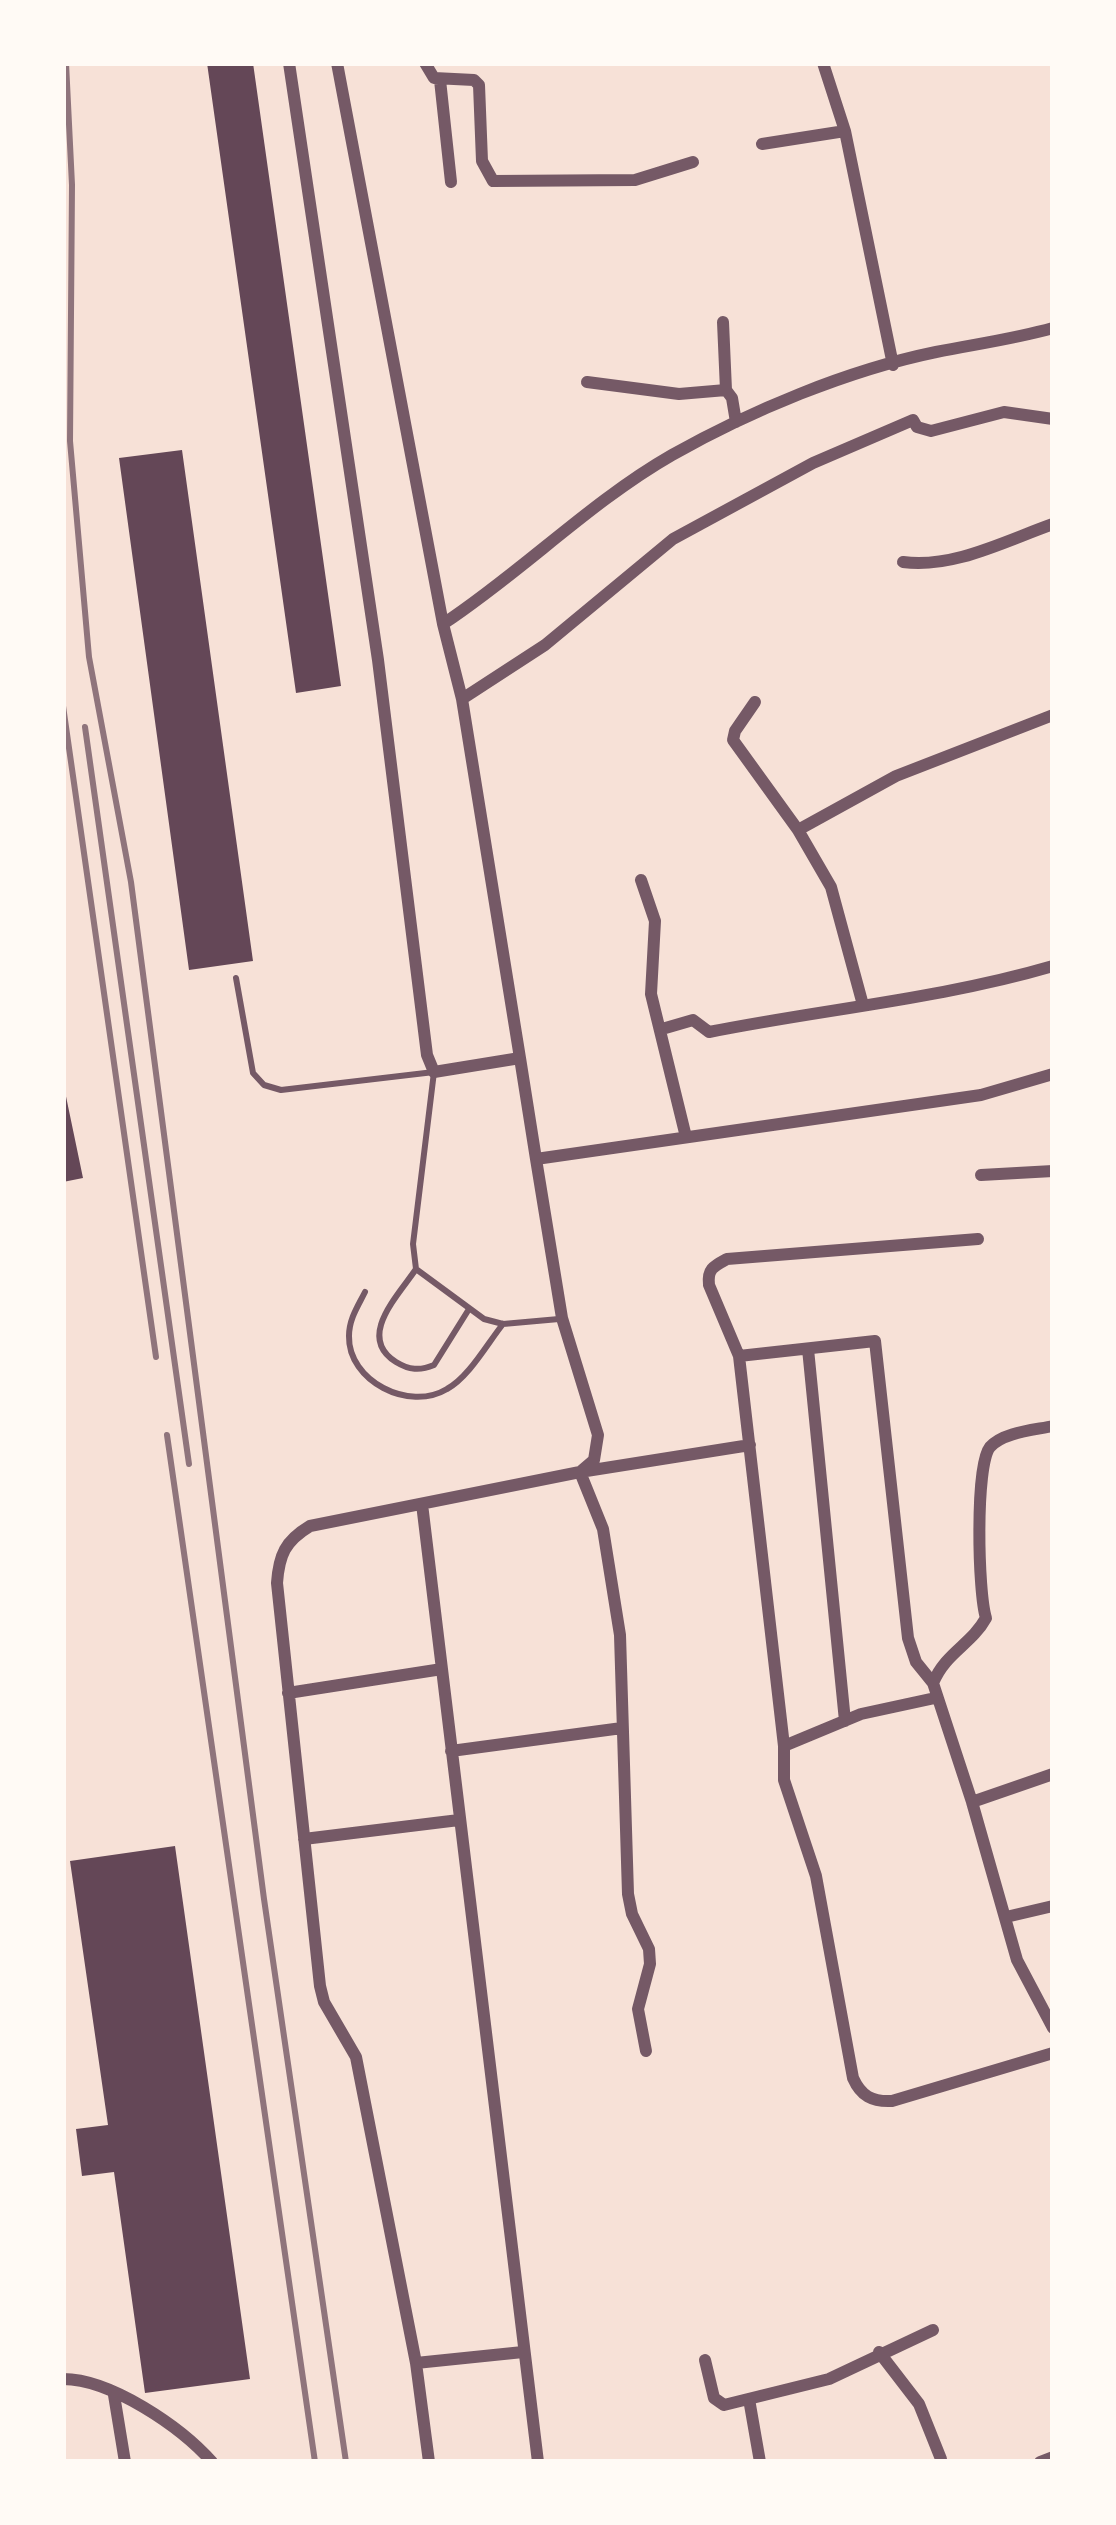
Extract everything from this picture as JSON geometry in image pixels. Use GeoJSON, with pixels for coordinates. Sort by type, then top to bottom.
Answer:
{"type":"FeatureCollection","features":[{"type":"Feature","properties":{"kind":"street"},"geometry":{"type":"LineString","coordinates":[[289,63],[379,660],[428,1055],[434,1072],[520,1058]]}},
{"type":"Feature","properties":{"kind":"street"},"geometry":{"type":"LineString","coordinates":[[337,63],[461,699],[562,1318],[598,1435],[594,1460],[580,1472]]}},
{"type":"Feature","properties":{"kind":"street"},"geometry":{"type":"LineString","coordinates":[[425,63],[429,74],[440,80],[474,80],[479,85],[482,161],[493,181],[635,180],[693,162]]}},
{"type":"Feature","properties":{"kind":"street"},"geometry":{"type":"LineString","coordinates":[[823,63],[845,131],[893,365]]}},
{"type":"Feature","properties":{"kind":"street"},"geometry":{"type":"LineString","coordinates":[[440,80],[451,182]]}},
{"type":"Feature","properties":{"kind":"street"},"geometry":{"type":"LineString","coordinates":[[761,144],[845,131]]}},
{"type":"Feature","properties":{"kind":"street"},"geometry":{"type":"LineString","coordinates":[[723,322],[726,390],[736,422]]}},
{"type":"Feature","properties":{"kind":"street"},"geometry":{"type":"LineString","coordinates":[[443,624],[624,486],[736,422],[792,397],[934,352],[994,344],[1053,328]]}},
{"type":"Feature","properties":{"kind":"street"},"geometry":{"type":"LineString","coordinates":[[587,382],[679,394],[726,390]]}},
{"type":"Feature","properties":{"kind":"street"},"geometry":{"type":"LineString","coordinates":[[461,699],[545,645],[674,539],[813,463],[913,420],[917,427],[932,431],[1004,412],[1053,418]]}},
{"type":"Feature","properties":{"kind":"street"},"geometry":{"type":"LineString","coordinates":[[903,562],[957,558],[1053,524]]}},
{"type":"Feature","properties":{"kind":"street"},"geometry":{"type":"LineString","coordinates":[[755,702],[733,740],[799,830],[831,887],[863,1005]]}},
{"type":"Feature","properties":{"kind":"street"},"geometry":{"type":"LineString","coordinates":[[799,830],[896,776],[1053,716]]}},
{"type":"Feature","properties":{"kind":"street"},"geometry":{"type":"LineString","coordinates":[[641,880],[655,921],[651,994],[686,1138]]}},
{"type":"Feature","properties":{"kind":"street"},"geometry":{"type":"LineString","coordinates":[[662,1029],[693,1020],[709,1032],[926,997],[1053,966]]}},
{"type":"Feature","properties":{"kind":"street"},"geometry":{"type":"LineString","coordinates":[[536,1159],[981,1095],[1053,1074]]}},
{"type":"Feature","properties":{"kind":"street"},"geometry":{"type":"LineString","coordinates":[[980,1175],[1053,1171]]}},
{"type":"Feature","properties":{"kind":"street"},"geometry":{"type":"LineString","coordinates":[[978,1239],[727,1259],[708,1275],[740,1356],[784,1780],[816,1876],[853,2078],[858,2089],[879,2102],[892,2102],[1053,2053]]}},
{"type":"Feature","properties":{"kind":"street"},"geometry":{"type":"LineString","coordinates":[[740,1356],[875,1341],[908,1639],[934,1690],[1017,1960],[1053,2028]]}},
{"type":"Feature","properties":{"kind":"street"},"geometry":{"type":"LineString","coordinates":[[808,1349],[845,1721]]}},
{"type":"Feature","properties":{"kind":"street"},"geometry":{"type":"LineString","coordinates":[[934,1690],[942,1661],[978,1632],[986,1618],[981,1486],[985,1458],[991,1446],[1005,1437],[1053,1426]]}},
{"type":"Feature","properties":{"kind":"street"},"geometry":{"type":"LineString","coordinates":[[429,2462],[416,2362],[356,2057],[324,2002],[320,1986],[277,1583],[283,1549],[310,1526],[580,1472],[749,1445]]}},
{"type":"Feature","properties":{"kind":"street"},"geometry":{"type":"LineString","coordinates":[[580,1472],[603,1529],[615,1601],[628,1894],[632,1915],[649,1949],[650,1964],[638,2008],[646,2051]]}},
{"type":"Feature","properties":{"kind":"street"},"geometry":{"type":"LineString","coordinates":[[422,1504],[538,2462]]}},
{"type":"Feature","properties":{"kind":"street"},"geometry":{"type":"LineString","coordinates":[[289,1694],[442,1669]]}},
{"type":"Feature","properties":{"kind":"street"},"geometry":{"type":"LineString","coordinates":[[784,1746],[934,1690]]}},
{"type":"Feature","properties":{"kind":"street"},"geometry":{"type":"LineString","coordinates":[[452,1751],[622,1728]]}},
{"type":"Feature","properties":{"kind":"street"},"geometry":{"type":"LineString","coordinates":[[972,1802],[1053,1774]]}},
{"type":"Feature","properties":{"kind":"street"},"geometry":{"type":"LineString","coordinates":[[304,1839],[460,1820]]}},
{"type":"Feature","properties":{"kind":"street"},"geometry":{"type":"LineString","coordinates":[[1006,1917],[1053,1906]]}},
{"type":"Feature","properties":{"kind":"street"},"geometry":{"type":"LineString","coordinates":[[705,2360],[718,2403],[749,2399],[829,2379],[933,2330]]}},
{"type":"Feature","properties":{"kind":"street"},"geometry":{"type":"LineString","coordinates":[[416,2362],[523,2352]]}},
{"type":"Feature","properties":{"kind":"street"},"geometry":{"type":"LineString","coordinates":[[879,2352],[920,2404],[941,2459]]}},
{"type":"Feature","properties":{"kind":"street"},"geometry":{"type":"LineString","coordinates":[[63,2378],[78,2378],[159,2416],[212,2462]]}},
{"type":"Feature","properties":{"kind":"street"},"geometry":{"type":"LineString","coordinates":[[114,2395],[125,2462]]}},
{"type":"Feature","properties":{"kind":"street"},"geometry":{"type":"LineString","coordinates":[[749,2399],[760,2462]]}},
{"type":"Feature","properties":{"kind":"street"},"geometry":{"type":"LineString","coordinates":[[1040,2462],[1053,2457]]}},
{"type":"Feature","properties":{"kind":"lane"},"geometry":{"type":"LineString","coordinates":[[236,978],[253,1073],[264,1085],[281,1090],[434,1072],[413,1244],[416,1269],[382,1319],[378,1340],[388,1357],[411,1369],[434,1365],[469,1309]]}},
{"type":"Feature","properties":{"kind":"lane"},"geometry":{"type":"LineString","coordinates":[[416,1269],[469,1309],[502,1324],[562,1318]]}},
{"type":"Feature","properties":{"kind":"lane"},"geometry":{"type":"LineString","coordinates":[[365,1292],[351,1319],[350,1348],[365,1374],[402,1397],[420,1398],[446,1390],[502,1324]]}},
{"type":"Feature","properties":{"kind":"building"},"geometry":{"type":"Polygon","coordinates":[[[207,63],[253,63],[341,686],[296,693],[207,63]]]}},
{"type":"Feature","properties":{"kind":"building"},"geometry":{"type":"Polygon","coordinates":[[[182,450],[253,961],[189,970],[119,458],[182,450]]]}},
{"type":"Feature","properties":{"kind":"building"},"geometry":{"type":"Polygon","coordinates":[[[63,1082],[83,1178],[63,1182],[63,1082]]]}},
{"type":"Feature","properties":{"kind":"building"},"geometry":{"type":"Polygon","coordinates":[[[175,1846],[250,2379],[145,2393],[114,2172],[82,2176],[76,2129],[108,2125],[70,1861],[175,1846]]]}},
{"type":"Feature","properties":{"kind":"railway"},"geometry":{"type":"LineString","coordinates":[[66,63],[72,185],[70,441],[89,657],[131,882],[264,1899],[346,2462]]}},
{"type":"Feature","properties":{"kind":"railway"},"geometry":{"type":"LineString","coordinates":[[63,706],[156,1357]]}},
{"type":"Feature","properties":{"kind":"railway"},"geometry":{"type":"LineString","coordinates":[[85,727],[189,1464]]}},
{"type":"Feature","properties":{"kind":"railway"},"geometry":{"type":"LineString","coordinates":[[167,1435],[315,2462]]}}]}
